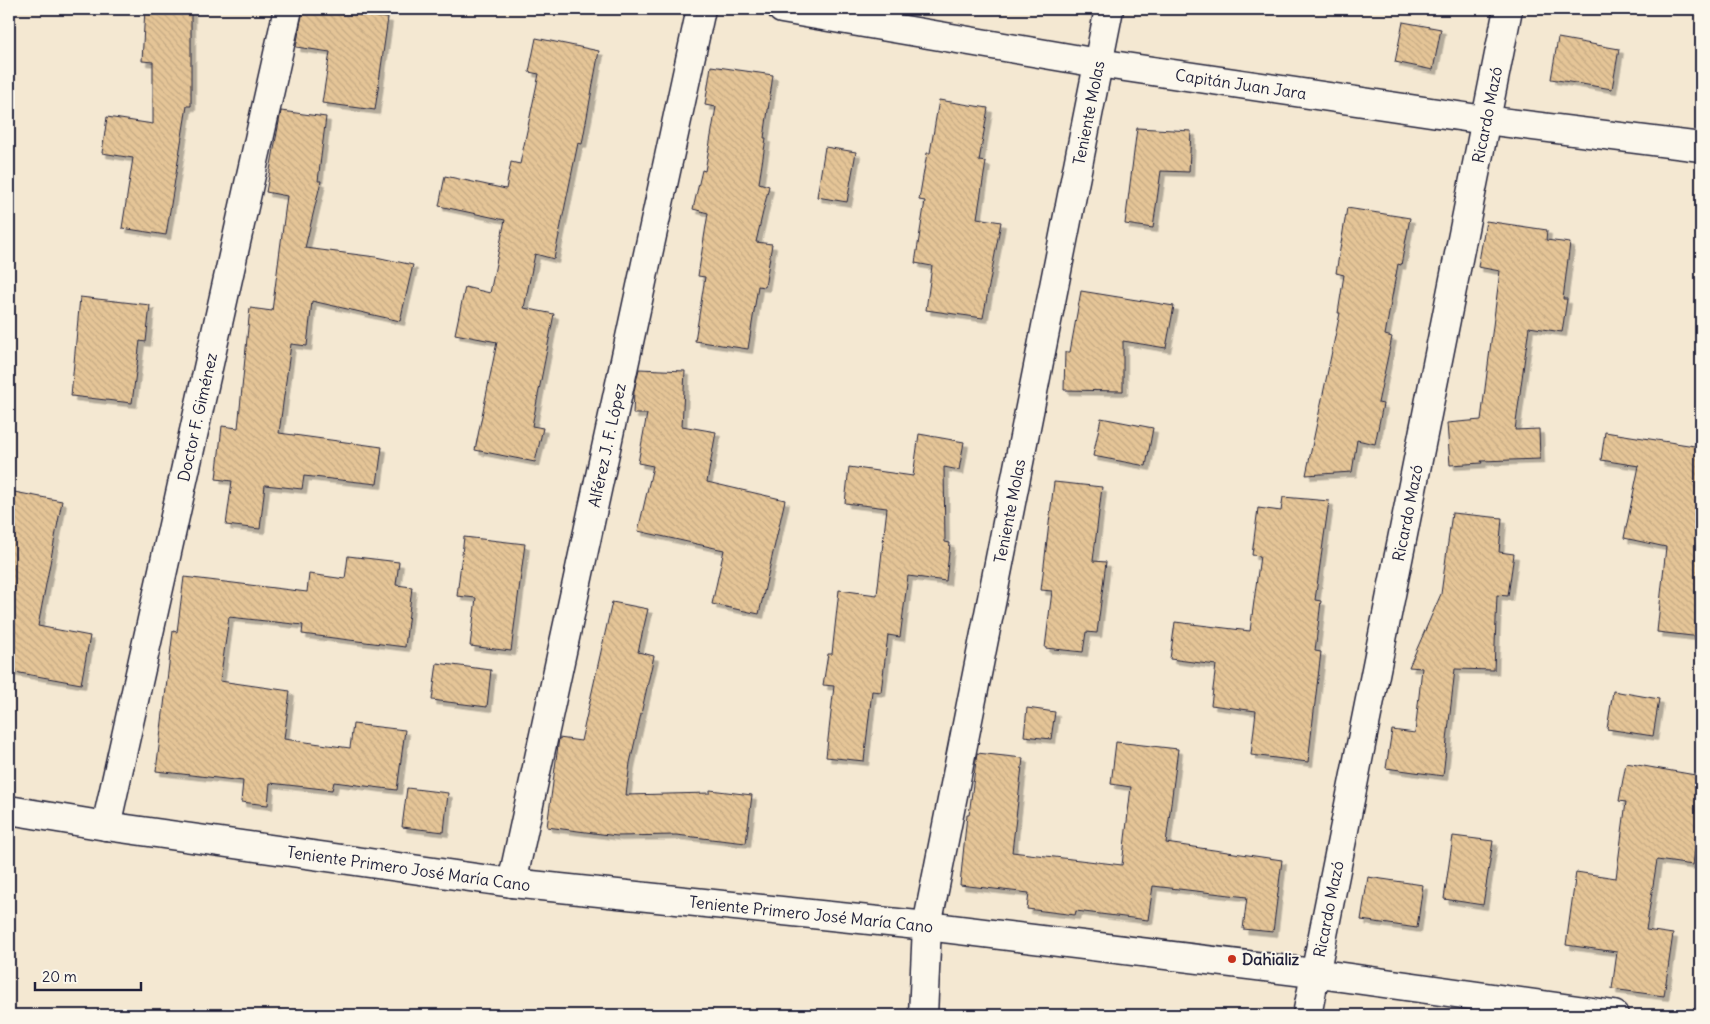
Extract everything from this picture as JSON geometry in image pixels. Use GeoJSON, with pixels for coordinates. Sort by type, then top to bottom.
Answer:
{"type":"FeatureCollection","features":[{"type":"Feature","properties":{"kind":"street","name":"Doctor F. Giménez"},"geometry":{"type":"LineString","coordinates":[[106,826],[288,9]]}},
{"type":"Feature","properties":{"kind":"street","name":"Alférez J. F. López"},"geometry":{"type":"LineString","coordinates":[[512,883],[701,9]]}},
{"type":"Feature","properties":{"kind":"street","name":"Capitán Juan Jara"},"geometry":{"type":"LineString","coordinates":[[782,9],[1098,63],[1485,120],[1701,147]]}},
{"type":"Feature","properties":{"kind":"street","name":"Teniente Molas"},"geometry":{"type":"LineString","coordinates":[[923,1015],[927,926],[1109,9]]}},
{"type":"Feature","properties":{"kind":"street","name":"Ricardo Mazó"},"geometry":{"type":"LineString","coordinates":[[1307,1015],[1508,9]]}},
{"type":"Feature","properties":{"kind":"street","name":"Teniente Primero José María Cano"},"geometry":{"type":"LineString","coordinates":[[9,810],[106,826],[512,883],[927,926],[1314,973],[1614,1015]]}},
{"type":"Feature","properties":{"kind":"building"},"geometry":{"type":"Polygon","coordinates":[[[145,9],[191,9],[191,106],[187,106],[166,235],[122,228],[133,158],[102,153],[107,117],[153,124],[153,62],[142,61],[145,9]]]}},
{"type":"Feature","properties":{"kind":"building"},"geometry":{"type":"Polygon","coordinates":[[[303,9],[388,18],[375,110],[322,103],[330,52],[296,47],[303,9]]]}},
{"type":"Feature","properties":{"kind":"building"},"geometry":{"type":"Polygon","coordinates":[[[1403,22],[1441,29],[1433,70],[1395,62],[1403,22]]]}},
{"type":"Feature","properties":{"kind":"building"},"geometry":{"type":"Polygon","coordinates":[[[536,38],[599,51],[582,144],[578,143],[554,259],[535,254],[524,308],[554,314],[532,426],[543,428],[535,462],[475,450],[497,342],[455,334],[465,287],[490,293],[505,220],[439,206],[445,176],[506,189],[511,162],[520,164],[539,74],[529,72],[536,38]]]}},
{"type":"Feature","properties":{"kind":"building"},"geometry":{"type":"Polygon","coordinates":[[[1558,38],[1619,49],[1612,89],[1551,79],[1558,38]]]}},
{"type":"Feature","properties":{"kind":"building"},"geometry":{"type":"Polygon","coordinates":[[[711,66],[773,75],[759,183],[769,186],[756,242],[772,244],[765,287],[758,286],[748,349],[695,341],[705,277],[698,276],[708,213],[693,209],[702,170],[705,171],[716,107],[705,105],[711,66]]]}},
{"type":"Feature","properties":{"kind":"building"},"geometry":{"type":"Polygon","coordinates":[[[939,100],[988,108],[979,161],[986,162],[977,218],[1001,222],[983,318],[926,310],[932,266],[915,263],[925,201],[919,200],[927,153],[930,153],[939,100]]]}},
{"type":"Feature","properties":{"kind":"building"},"geometry":{"type":"Polygon","coordinates":[[[281,111],[326,117],[318,181],[321,181],[305,248],[376,257],[413,265],[400,321],[312,301],[307,346],[291,344],[279,433],[382,447],[377,484],[304,476],[302,489],[265,485],[260,529],[226,525],[232,481],[216,479],[222,426],[238,428],[250,308],[272,311],[287,196],[266,192],[281,111]]]}},
{"type":"Feature","properties":{"kind":"building"},"geometry":{"type":"Polygon","coordinates":[[[1137,128],[1191,131],[1189,172],[1161,171],[1153,228],[1125,224],[1137,128]]]}},
{"type":"Feature","properties":{"kind":"building"},"geometry":{"type":"Polygon","coordinates":[[[825,147],[856,152],[847,202],[817,197],[825,147]]]}},
{"type":"Feature","properties":{"kind":"building"},"geometry":{"type":"Polygon","coordinates":[[[1347,208],[1410,218],[1401,265],[1398,264],[1385,335],[1392,337],[1378,403],[1383,404],[1375,444],[1357,440],[1352,472],[1306,475],[1340,313],[1338,313],[1344,275],[1336,273],[1347,208]]]}},
{"type":"Feature","properties":{"kind":"building"},"geometry":{"type":"Polygon","coordinates":[[[1486,221],[1547,230],[1546,240],[1570,243],[1563,299],[1567,299],[1562,332],[1529,327],[1515,430],[1539,429],[1540,459],[1481,461],[1482,463],[1450,465],[1447,423],[1481,420],[1500,271],[1478,267],[1486,221]]]}},
{"type":"Feature","properties":{"kind":"building"},"geometry":{"type":"Polygon","coordinates":[[[1081,291],[1174,306],[1166,348],[1123,341],[1123,391],[1064,390],[1065,352],[1070,352],[1081,291]]]}},
{"type":"Feature","properties":{"kind":"building"},"geometry":{"type":"Polygon","coordinates":[[[80,297],[150,305],[146,342],[140,341],[132,403],[71,396],[80,297]]]}},
{"type":"Feature","properties":{"kind":"building"},"geometry":{"type":"Polygon","coordinates":[[[639,369],[685,371],[682,426],[716,432],[707,482],[785,500],[759,614],[712,604],[724,550],[638,531],[653,466],[638,463],[647,414],[633,414],[634,391],[639,369]]]}},
{"type":"Feature","properties":{"kind":"building"},"geometry":{"type":"Polygon","coordinates":[[[1101,418],[1153,428],[1146,466],[1093,456],[1101,418]]]}},
{"type":"Feature","properties":{"kind":"building"},"geometry":{"type":"Polygon","coordinates":[[[1605,432],[1701,447],[1701,637],[1657,632],[1666,547],[1624,538],[1639,466],[1601,460],[1605,432]]]}},
{"type":"Feature","properties":{"kind":"building"},"geometry":{"type":"Polygon","coordinates":[[[919,434],[964,442],[959,470],[944,467],[945,542],[950,543],[946,581],[908,576],[900,637],[888,635],[881,692],[872,691],[864,761],[826,757],[834,686],[823,685],[828,654],[832,654],[839,590],[877,595],[887,508],[845,503],[849,467],[913,476],[919,434]]]}},
{"type":"Feature","properties":{"kind":"building"},"geometry":{"type":"Polygon","coordinates":[[[1054,482],[1102,487],[1093,561],[1106,562],[1097,633],[1086,632],[1083,652],[1045,648],[1052,591],[1041,590],[1054,482]]]}},
{"type":"Feature","properties":{"kind":"building"},"geometry":{"type":"Polygon","coordinates":[[[9,491],[62,501],[38,626],[90,636],[81,684],[9,671],[9,491]]]}},
{"type":"Feature","properties":{"kind":"building"},"geometry":{"type":"Polygon","coordinates":[[[1283,497],[1329,501],[1315,600],[1321,601],[1315,651],[1321,652],[1308,762],[1251,755],[1256,711],[1211,705],[1216,665],[1170,659],[1175,622],[1250,631],[1260,556],[1252,555],[1258,508],[1281,511],[1283,497]]]}},
{"type":"Feature","properties":{"kind":"building"},"geometry":{"type":"Polygon","coordinates":[[[1452,513],[1502,518],[1499,552],[1514,554],[1508,596],[1497,595],[1494,670],[1455,669],[1443,776],[1386,768],[1392,730],[1415,733],[1422,668],[1409,667],[1441,594],[1452,513]]]}},
{"type":"Feature","properties":{"kind":"building"},"geometry":{"type":"Polygon","coordinates":[[[464,537],[525,544],[511,651],[470,646],[476,598],[457,596],[464,537]]]}},
{"type":"Feature","properties":{"kind":"building"},"geometry":{"type":"Polygon","coordinates":[[[348,556],[399,562],[396,585],[412,587],[405,647],[302,634],[303,625],[229,617],[220,681],[290,691],[284,739],[350,748],[353,724],[405,730],[397,790],[334,782],[332,790],[270,783],[268,805],[241,802],[243,781],[156,771],[173,631],[177,632],[184,577],[307,592],[309,574],[345,579],[348,556]]]}},
{"type":"Feature","properties":{"kind":"building"},"geometry":{"type":"Polygon","coordinates":[[[612,602],[648,609],[638,652],[654,656],[630,763],[626,795],[710,793],[710,790],[752,795],[746,843],[676,835],[617,836],[547,827],[559,738],[581,741],[612,602]]]}},
{"type":"Feature","properties":{"kind":"building"},"geometry":{"type":"Polygon","coordinates":[[[437,663],[491,670],[487,707],[432,700],[437,663]]]}},
{"type":"Feature","properties":{"kind":"building"},"geometry":{"type":"Polygon","coordinates":[[[1613,691],[1659,699],[1653,736],[1607,729],[1613,691]]]}},
{"type":"Feature","properties":{"kind":"building"},"geometry":{"type":"Polygon","coordinates":[[[1027,708],[1055,712],[1051,739],[1024,736],[1027,708]]]}},
{"type":"Feature","properties":{"kind":"building"},"geometry":{"type":"Polygon","coordinates":[[[1116,742],[1178,749],[1166,843],[1282,860],[1273,932],[1243,929],[1247,897],[1153,886],[1148,920],[1076,911],[1075,915],[1027,909],[1029,893],[960,885],[967,815],[969,815],[977,753],[1023,758],[1012,852],[1122,865],[1131,787],[1111,784],[1116,742]]]}},
{"type":"Feature","properties":{"kind":"building"},"geometry":{"type":"Polygon","coordinates":[[[1626,763],[1701,776],[1701,804],[1693,865],[1657,860],[1646,930],[1673,934],[1664,996],[1612,989],[1617,952],[1566,945],[1576,872],[1616,878],[1626,802],[1619,801],[1626,763]]]}},
{"type":"Feature","properties":{"kind":"building"},"geometry":{"type":"Polygon","coordinates":[[[407,788],[448,793],[444,832],[402,827],[407,788]]]}},
{"type":"Feature","properties":{"kind":"building"},"geometry":{"type":"Polygon","coordinates":[[[1453,836],[1493,841],[1483,905],[1444,899],[1453,836]]]}},
{"type":"Feature","properties":{"kind":"building"},"geometry":{"type":"Polygon","coordinates":[[[1368,877],[1423,885],[1417,928],[1361,920],[1368,877]]]}},
{"type":"Feature","properties":{"kind":"place","name":"Dahializ"},"geometry":{"type":"Point","coordinates":[1232,959]}}]}
